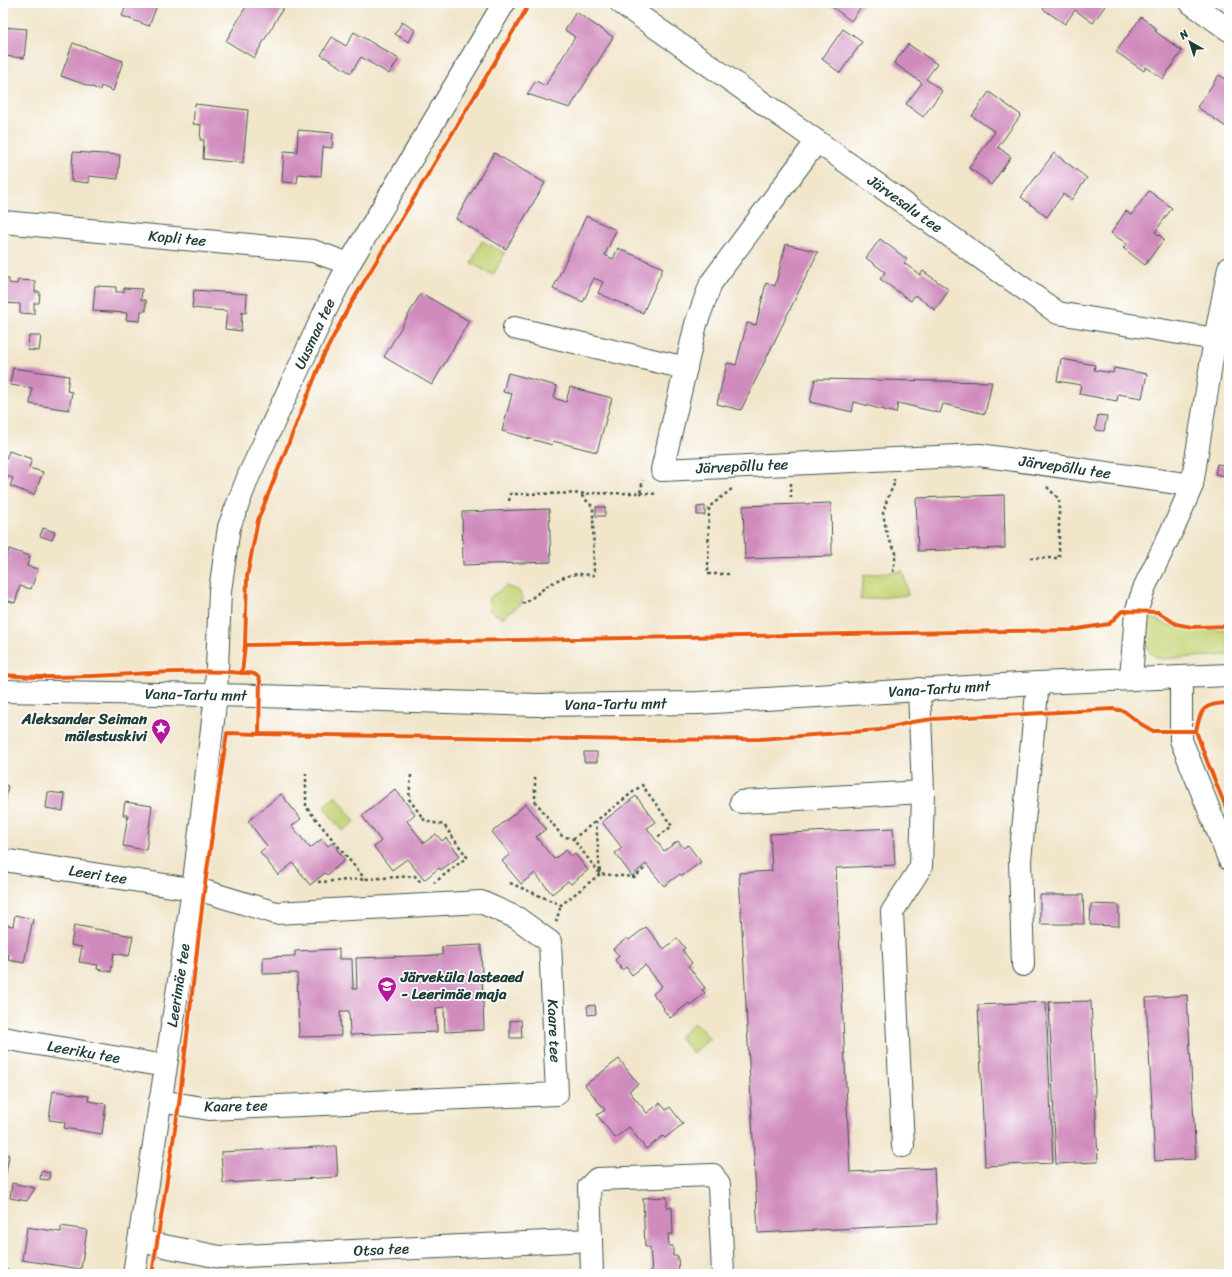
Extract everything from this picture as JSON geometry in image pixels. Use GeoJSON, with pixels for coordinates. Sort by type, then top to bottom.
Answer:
{"type":"FeatureCollection","features":[{"type":"Feature","properties":{"kind":"street","name":"Uusmaa tee"},"geometry":{"type":"LineString","coordinates":[[216,695],[220,590],[229,527],[249,475],[329,303],[349,264],[504,3]]}},
{"type":"Feature","properties":{"kind":"street","name":"Järvesalu tee"},"geometry":{"type":"LineString","coordinates":[[621,3],[1058,313],[1215,339]]}},
{"type":"Feature","properties":{"kind":"street"},"geometry":{"type":"LineString","coordinates":[[1191,3],[1229,30]]}},
{"type":"Feature","properties":{"kind":"street","name":"Järvepõllu tee"},"geometry":{"type":"LineString","coordinates":[[817,141],[711,283],[696,324],[662,470],[979,455],[1192,485]]}},
{"type":"Feature","properties":{"kind":"street","name":"Kopli tee"},"geometry":{"type":"LineString","coordinates":[[3,222],[313,251],[349,264]]}},
{"type":"Feature","properties":{"kind":"street"},"geometry":{"type":"LineString","coordinates":[[1132,678],[1136,612],[1145,586],[1178,518],[1192,485],[1215,339],[1229,268]]}},
{"type":"Feature","properties":{"kind":"street"},"geometry":{"type":"LineString","coordinates":[[514,328],[686,368]]}},
{"type":"Feature","properties":{"kind":"street"},"geometry":{"type":"LineString","coordinates":[[1229,666],[1181,677],[1181,740],[1229,859]]}},
{"type":"Feature","properties":{"kind":"street","name":"Vana-Tartu mnt"},"geometry":{"type":"LineString","coordinates":[[3,691],[216,695],[537,705],[698,703],[1132,678],[1229,675]]}},
{"type":"Feature","properties":{"kind":"street"},"geometry":{"type":"LineString","coordinates":[[1023,965],[1020,860],[1038,683]]}},
{"type":"Feature","properties":{"kind":"street"},"geometry":{"type":"LineString","coordinates":[[903,1146],[892,912],[921,867],[923,792],[920,690]]}},
{"type":"Feature","properties":{"kind":"street","name":"Leerimäe tee"},"geometry":{"type":"LineString","coordinates":[[134,1274],[193,890],[216,695]]}},
{"type":"Feature","properties":{"kind":"street"},"geometry":{"type":"LineString","coordinates":[[741,802],[923,792]]}},
{"type":"Feature","properties":{"kind":"street","name":"Leeri tee"},"geometry":{"type":"LineString","coordinates":[[3,860],[193,890]]}},
{"type":"Feature","properties":{"kind":"street","name":"Kaare tee"},"geometry":{"type":"LineString","coordinates":[[160,1101],[209,1109],[557,1094],[550,942],[517,918],[481,902],[423,897],[276,913],[204,891],[193,890]]}},
{"type":"Feature","properties":{"kind":"street","name":"Leeriku tee"},"geometry":{"type":"LineString","coordinates":[[3,1038],[165,1066]]}},
{"type":"Feature","properties":{"kind":"street"},"geometry":{"type":"LineString","coordinates":[[592,1274],[589,1187],[597,1179],[713,1174],[719,1185],[723,1274]]}},
{"type":"Feature","properties":{"kind":"street","name":"Otsa tee"},"geometry":{"type":"LineString","coordinates":[[139,1241],[220,1257],[591,1240]]}},
{"type":"Feature","properties":{"kind":"path"},"geometry":{"type":"LineString","coordinates":[[893,572],[896,553],[887,535],[883,513],[894,484],[895,472]]}},
{"type":"Feature","properties":{"kind":"path"},"geometry":{"type":"LineString","coordinates":[[640,493],[645,476]]}},
{"type":"Feature","properties":{"kind":"path"},"geometry":{"type":"LineString","coordinates":[[791,479],[791,501]]}},
{"type":"Feature","properties":{"kind":"path"},"geometry":{"type":"LineString","coordinates":[[1030,558],[1059,558],[1059,499],[1042,482]]}},
{"type":"Feature","properties":{"kind":"path"},"geometry":{"type":"LineString","coordinates":[[729,574],[708,574],[709,507],[737,484]]}},
{"type":"Feature","properties":{"kind":"path"},"geometry":{"type":"LineString","coordinates":[[509,501],[510,494],[658,494]]}},
{"type":"Feature","properties":{"kind":"path"},"geometry":{"type":"LineString","coordinates":[[522,603],[526,603],[555,582],[573,574],[594,575],[593,507],[580,494]]}},
{"type":"Feature","properties":{"kind":"path"},"geometry":{"type":"LineString","coordinates":[[306,773],[306,807],[365,879]]}},
{"type":"Feature","properties":{"kind":"path"},"geometry":{"type":"LineString","coordinates":[[318,882],[415,876],[423,897],[467,857],[444,825],[425,821],[410,799],[411,775]]}},
{"type":"Feature","properties":{"kind":"path"},"geometry":{"type":"LineString","coordinates":[[535,777],[535,801],[562,836],[573,839],[600,874]]}},
{"type":"Feature","properties":{"kind":"path"},"geometry":{"type":"LineString","coordinates":[[573,839],[642,786],[672,826],[658,837]]}},
{"type":"Feature","properties":{"kind":"path"},"geometry":{"type":"LineString","coordinates":[[596,821],[600,874]]}},
{"type":"Feature","properties":{"kind":"path"},"geometry":{"type":"LineString","coordinates":[[510,883],[561,905],[600,874],[635,877],[645,868]]}},
{"type":"Feature","properties":{"kind":"green space"},"geometry":{"type":"Polygon","coordinates":[[[482,241],[505,253],[493,275],[471,263],[482,241]]]}},
{"type":"Feature","properties":{"kind":"green space"},"geometry":{"type":"Polygon","coordinates":[[[903,571],[908,595],[860,600],[864,575],[903,571]]]}},
{"type":"Feature","properties":{"kind":"green space"},"geometry":{"type":"Polygon","coordinates":[[[506,586],[519,591],[523,599],[521,604],[502,618],[488,609],[489,598],[506,586]]]}},
{"type":"Feature","properties":{"kind":"green space"},"geometry":{"type":"Polygon","coordinates":[[[1153,618],[1168,625],[1187,629],[1229,629],[1229,655],[1164,659],[1157,658],[1149,652],[1144,631],[1145,619],[1153,618]]]}},
{"type":"Feature","properties":{"kind":"green space"},"geometry":{"type":"Polygon","coordinates":[[[336,796],[355,822],[342,831],[323,806],[336,796]]]}},
{"type":"Feature","properties":{"kind":"green space"},"geometry":{"type":"Polygon","coordinates":[[[695,1022],[710,1039],[693,1053],[679,1037],[695,1022]]]}},
{"type":"Feature","properties":{"kind":"building"},"geometry":{"type":"Polygon","coordinates":[[[127,3],[158,3],[149,26],[122,16],[127,3]]]}},
{"type":"Feature","properties":{"kind":"building"},"geometry":{"type":"Polygon","coordinates":[[[248,3],[286,3],[254,58],[226,41],[248,3]]]}},
{"type":"Feature","properties":{"kind":"building"},"geometry":{"type":"Polygon","coordinates":[[[827,3],[864,3],[851,21],[827,3]]]}},
{"type":"Feature","properties":{"kind":"building"},"geometry":{"type":"Polygon","coordinates":[[[1047,3],[1107,3],[1093,23],[1075,10],[1065,24],[1043,9],[1047,3]]]}},
{"type":"Feature","properties":{"kind":"building"},"geometry":{"type":"Polygon","coordinates":[[[576,12],[613,37],[570,108],[527,94],[536,81],[545,86],[575,37],[565,30],[576,12]]]}},
{"type":"Feature","properties":{"kind":"building"},"geometry":{"type":"Polygon","coordinates":[[[1141,17],[1157,29],[1155,31],[1182,51],[1163,79],[1146,67],[1144,71],[1116,52],[1141,17]]]}},
{"type":"Feature","properties":{"kind":"building"},"geometry":{"type":"Polygon","coordinates":[[[402,22],[415,30],[409,42],[395,34],[402,22]]]}},
{"type":"Feature","properties":{"kind":"building"},"geometry":{"type":"Polygon","coordinates":[[[3,27],[27,29],[24,58],[3,56],[3,27]]]}},
{"type":"Feature","properties":{"kind":"building"},"geometry":{"type":"Polygon","coordinates":[[[843,29],[862,42],[840,73],[822,59],[843,29]]]}},
{"type":"Feature","properties":{"kind":"building"},"geometry":{"type":"Polygon","coordinates":[[[354,32],[399,59],[389,74],[361,57],[351,73],[321,55],[332,37],[346,46],[354,32]]]}},
{"type":"Feature","properties":{"kind":"building"},"geometry":{"type":"Polygon","coordinates":[[[73,43],[123,61],[113,91],[101,86],[100,90],[61,76],[73,43]]]}},
{"type":"Feature","properties":{"kind":"building"},"geometry":{"type":"Polygon","coordinates":[[[908,44],[937,64],[926,79],[942,91],[923,117],[906,104],[922,83],[894,63],[908,44]]]}},
{"type":"Feature","properties":{"kind":"building"},"geometry":{"type":"Polygon","coordinates":[[[1219,75],[1229,82],[1229,129],[1197,107],[1219,75]]]}},
{"type":"Feature","properties":{"kind":"building"},"geometry":{"type":"Polygon","coordinates":[[[989,92],[1021,115],[998,147],[1011,157],[991,185],[987,182],[988,181],[969,168],[995,132],[972,116],[989,92]]]}},
{"type":"Feature","properties":{"kind":"building"},"geometry":{"type":"Polygon","coordinates":[[[195,104],[248,110],[243,163],[203,159],[204,140],[200,140],[201,125],[193,124],[195,104]]]}},
{"type":"Feature","properties":{"kind":"building"},"geometry":{"type":"Polygon","coordinates":[[[298,130],[333,133],[332,148],[323,147],[321,176],[298,174],[297,183],[282,182],[284,151],[297,152],[298,130]]]}},
{"type":"Feature","properties":{"kind":"building"},"geometry":{"type":"Polygon","coordinates":[[[73,152],[120,155],[118,179],[89,176],[89,183],[71,181],[73,152]]]}},
{"type":"Feature","properties":{"kind":"building"},"geometry":{"type":"Polygon","coordinates":[[[494,153],[545,183],[506,249],[456,219],[494,153]]]}},
{"type":"Feature","properties":{"kind":"building"},"geometry":{"type":"Polygon","coordinates":[[[1054,153],[1087,178],[1071,200],[1063,194],[1047,217],[1021,197],[1054,153]]]}},
{"type":"Feature","properties":{"kind":"building"},"geometry":{"type":"Polygon","coordinates":[[[1149,191],[1172,208],[1155,232],[1164,239],[1145,265],[1123,248],[1127,244],[1111,233],[1126,211],[1131,215],[1149,191]]]}},
{"type":"Feature","properties":{"kind":"building"},"geometry":{"type":"Polygon","coordinates":[[[586,216],[616,230],[605,255],[613,259],[618,248],[663,268],[643,313],[598,293],[603,282],[594,278],[583,302],[553,289],[586,216]]]}},
{"type":"Feature","properties":{"kind":"building"},"geometry":{"type":"Polygon","coordinates":[[[880,239],[907,259],[904,263],[920,275],[923,271],[949,290],[935,310],[915,295],[911,301],[880,279],[885,272],[866,258],[880,239]]]}},
{"type":"Feature","properties":{"kind":"building"},"geometry":{"type":"Polygon","coordinates":[[[786,244],[818,252],[741,410],[717,404],[727,363],[736,365],[747,323],[756,325],[766,283],[775,286],[786,244]]]}},
{"type":"Feature","properties":{"kind":"building"},"geometry":{"type":"Polygon","coordinates":[[[3,279],[9,279],[9,283],[17,284],[18,280],[35,281],[35,292],[40,292],[39,303],[34,303],[34,314],[20,313],[20,304],[3,303],[3,279]]]}},
{"type":"Feature","properties":{"kind":"building"},"geometry":{"type":"Polygon","coordinates":[[[95,286],[116,287],[116,292],[124,292],[124,288],[142,289],[141,300],[146,300],[146,311],[141,311],[140,321],[126,320],[127,313],[93,311],[95,286]]]}},
{"type":"Feature","properties":{"kind":"building"},"geometry":{"type":"Polygon","coordinates":[[[194,290],[247,294],[246,313],[242,312],[241,331],[225,329],[227,311],[192,308],[194,290]]]}},
{"type":"Feature","properties":{"kind":"building"},"geometry":{"type":"Polygon","coordinates":[[[421,293],[469,321],[432,385],[384,357],[421,293]]]}},
{"type":"Feature","properties":{"kind":"building"},"geometry":{"type":"Polygon","coordinates":[[[29,336],[41,336],[39,351],[28,350],[29,336]]]}},
{"type":"Feature","properties":{"kind":"building"},"geometry":{"type":"Polygon","coordinates":[[[1061,359],[1095,365],[1094,370],[1113,373],[1114,368],[1147,374],[1142,398],[1118,394],[1117,401],[1079,394],[1081,385],[1057,381],[1061,359]]]}},
{"type":"Feature","properties":{"kind":"building"},"geometry":{"type":"Polygon","coordinates":[[[13,368],[69,376],[67,391],[72,392],[69,410],[30,404],[32,388],[10,385],[13,368]]]}},
{"type":"Feature","properties":{"kind":"building"},"geometry":{"type":"Polygon","coordinates":[[[508,373],[557,386],[554,398],[566,402],[570,387],[612,398],[597,452],[553,441],[552,445],[502,431],[512,394],[503,392],[508,373]]]}},
{"type":"Feature","properties":{"kind":"building"},"geometry":{"type":"Polygon","coordinates":[[[815,379],[992,382],[985,414],[943,404],[940,413],[898,403],[896,413],[854,402],[852,412],[810,402],[815,379]]]}},
{"type":"Feature","properties":{"kind":"building"},"geometry":{"type":"Polygon","coordinates":[[[1098,415],[1107,416],[1104,431],[1095,430],[1098,415]]]}},
{"type":"Feature","properties":{"kind":"building"},"geometry":{"type":"Polygon","coordinates":[[[9,451],[32,459],[29,468],[43,472],[34,495],[10,486],[13,478],[3,475],[3,467],[9,451]]]}},
{"type":"Feature","properties":{"kind":"building"},"geometry":{"type":"Polygon","coordinates":[[[1217,464],[1227,466],[1225,476],[1215,474],[1217,464]]]}},
{"type":"Feature","properties":{"kind":"building"},"geometry":{"type":"Polygon","coordinates":[[[1004,495],[1005,548],[918,551],[916,498],[1004,495]]]}},
{"type":"Feature","properties":{"kind":"building"},"geometry":{"type":"Polygon","coordinates":[[[831,503],[832,556],[745,559],[743,506],[831,503]]]}},
{"type":"Feature","properties":{"kind":"building"},"geometry":{"type":"Polygon","coordinates":[[[705,506],[705,515],[697,515],[697,507],[705,506]]]}},
{"type":"Feature","properties":{"kind":"building"},"geometry":{"type":"Polygon","coordinates":[[[596,507],[605,507],[605,516],[596,516],[596,507]]]}},
{"type":"Feature","properties":{"kind":"building"},"geometry":{"type":"Polygon","coordinates":[[[549,509],[551,562],[463,565],[462,512],[549,509]]]}},
{"type":"Feature","properties":{"kind":"building"},"geometry":{"type":"Polygon","coordinates":[[[43,528],[55,532],[52,540],[40,536],[43,528]]]}},
{"type":"Feature","properties":{"kind":"building"},"geometry":{"type":"Polygon","coordinates":[[[9,549],[30,556],[27,566],[38,569],[31,589],[20,586],[15,603],[3,599],[3,566],[9,549]]]}},
{"type":"Feature","properties":{"kind":"building"},"geometry":{"type":"Polygon","coordinates":[[[584,752],[597,752],[597,762],[584,762],[584,752]]]}},
{"type":"Feature","properties":{"kind":"building"},"geometry":{"type":"Polygon","coordinates":[[[3,785],[8,786],[4,809],[3,809],[3,785]]]}},
{"type":"Feature","properties":{"kind":"building"},"geometry":{"type":"Polygon","coordinates":[[[395,789],[415,814],[407,821],[424,843],[436,834],[442,841],[446,838],[460,856],[441,870],[439,868],[424,880],[407,859],[392,870],[374,847],[381,841],[362,816],[395,789]]]}},
{"type":"Feature","properties":{"kind":"building"},"geometry":{"type":"Polygon","coordinates":[[[48,792],[65,794],[63,811],[46,808],[48,792]]]}},
{"type":"Feature","properties":{"kind":"building"},"geometry":{"type":"Polygon","coordinates":[[[281,794],[301,819],[292,826],[310,848],[322,839],[328,846],[332,843],[345,860],[327,875],[325,873],[310,885],[293,863],[278,875],[260,852],[267,846],[248,821],[281,794]]]}},
{"type":"Feature","properties":{"kind":"building"},"geometry":{"type":"Polygon","coordinates":[[[636,796],[656,822],[647,828],[664,851],[678,841],[684,848],[688,845],[701,862],[682,876],[680,874],[664,886],[646,864],[632,876],[615,853],[622,848],[602,822],[636,796]]]}},
{"type":"Feature","properties":{"kind":"building"},"geometry":{"type":"Polygon","coordinates":[[[125,802],[152,806],[146,850],[123,846],[128,815],[123,815],[125,802]]]}},
{"type":"Feature","properties":{"kind":"building"},"geometry":{"type":"Polygon","coordinates":[[[526,804],[546,829],[536,837],[554,859],[566,850],[571,856],[575,854],[588,870],[571,884],[568,881],[552,894],[535,873],[521,884],[502,861],[510,854],[492,832],[526,804]]]}},
{"type":"Feature","properties":{"kind":"building"},"geometry":{"type":"Polygon","coordinates":[[[893,828],[895,865],[836,868],[850,1172],[934,1168],[937,1224],[758,1233],[739,873],[772,871],[770,834],[893,828]]]}},
{"type":"Feature","properties":{"kind":"building"},"geometry":{"type":"Polygon","coordinates":[[[1040,895],[1083,895],[1084,924],[1040,924],[1040,895]]]}},
{"type":"Feature","properties":{"kind":"building"},"geometry":{"type":"Polygon","coordinates":[[[1091,904],[1119,905],[1119,926],[1090,925],[1091,904]]]}},
{"type":"Feature","properties":{"kind":"building"},"geometry":{"type":"Polygon","coordinates":[[[15,915],[33,919],[24,963],[8,960],[9,955],[3,954],[3,924],[13,926],[15,915]]]}},
{"type":"Feature","properties":{"kind":"building"},"geometry":{"type":"Polygon","coordinates":[[[74,925],[133,936],[129,956],[114,953],[111,972],[97,969],[98,965],[79,962],[82,947],[71,945],[74,925]]]}},
{"type":"Feature","properties":{"kind":"building"},"geometry":{"type":"Polygon","coordinates":[[[646,927],[664,949],[677,938],[685,948],[682,950],[692,963],[688,966],[705,988],[702,990],[705,993],[670,1018],[653,994],[662,986],[645,965],[632,975],[626,967],[622,970],[615,960],[619,956],[613,949],[627,938],[629,940],[646,927]]]}},
{"type":"Feature","properties":{"kind":"building"},"geometry":{"type":"Polygon","coordinates":[[[481,945],[484,1030],[445,1032],[444,1007],[436,1008],[437,1032],[350,1035],[349,1011],[340,1011],[341,1036],[299,1037],[297,973],[263,974],[263,957],[295,956],[295,951],[339,949],[339,959],[352,959],[353,989],[357,989],[356,958],[442,955],[442,947],[481,945]]]}},
{"type":"Feature","properties":{"kind":"building"},"geometry":{"type":"Polygon","coordinates":[[[1187,995],[1196,1159],[1155,1161],[1146,998],[1187,995]]]}},
{"type":"Feature","properties":{"kind":"building"},"geometry":{"type":"Polygon","coordinates":[[[1091,1001],[1098,1162],[1056,1164],[1049,1002],[1091,1001]]]}},
{"type":"Feature","properties":{"kind":"building"},"geometry":{"type":"Polygon","coordinates":[[[1046,1002],[1053,1163],[985,1166],[978,1005],[1046,1002]]]}},
{"type":"Feature","properties":{"kind":"building"},"geometry":{"type":"Polygon","coordinates":[[[595,1005],[596,1014],[588,1015],[587,1006],[595,1005]]]}},
{"type":"Feature","properties":{"kind":"building"},"geometry":{"type":"Polygon","coordinates":[[[521,1020],[522,1038],[510,1038],[510,1021],[521,1020]]]}},
{"type":"Feature","properties":{"kind":"building"},"geometry":{"type":"Polygon","coordinates":[[[619,1059],[638,1084],[629,1091],[647,1113],[660,1103],[666,1110],[670,1107],[683,1124],[665,1138],[663,1136],[646,1149],[629,1127],[615,1138],[597,1115],[605,1110],[585,1085],[619,1059]]]}},
{"type":"Feature","properties":{"kind":"building"},"geometry":{"type":"Polygon","coordinates":[[[53,1091],[89,1096],[88,1101],[106,1104],[102,1134],[64,1128],[65,1122],[49,1120],[53,1091]]]}},
{"type":"Feature","properties":{"kind":"building"},"geometry":{"type":"Polygon","coordinates":[[[336,1146],[338,1177],[223,1183],[221,1152],[336,1146]]]}},
{"type":"Feature","properties":{"kind":"building"},"geometry":{"type":"Polygon","coordinates":[[[3,1154],[9,1155],[6,1175],[3,1174],[3,1154]]]}},
{"type":"Feature","properties":{"kind":"building"},"geometry":{"type":"Polygon","coordinates":[[[41,1171],[50,1173],[49,1180],[40,1179],[41,1171]]]}},
{"type":"Feature","properties":{"kind":"building"},"geometry":{"type":"Polygon","coordinates":[[[12,1183],[35,1188],[27,1201],[10,1198],[12,1183]]]}},
{"type":"Feature","properties":{"kind":"building"},"geometry":{"type":"Polygon","coordinates":[[[667,1197],[667,1207],[672,1207],[673,1234],[668,1234],[669,1246],[673,1246],[673,1256],[678,1256],[679,1274],[652,1274],[650,1247],[645,1247],[643,1198],[667,1197]]]}},
{"type":"Feature","properties":{"kind":"building"},"geometry":{"type":"Polygon","coordinates":[[[61,1226],[87,1230],[81,1269],[22,1260],[27,1227],[61,1232],[61,1226]]]}},
{"type":"Feature","properties":{"kind":"building"},"geometry":{"type":"Polygon","coordinates":[[[3,1268],[8,1269],[7,1274],[3,1274],[3,1268]]]}},
{"type":"Feature","properties":{"kind":"building"},"geometry":{"type":"Polygon","coordinates":[[[1229,1269],[1229,1274],[1212,1274],[1212,1273],[1229,1269]]]}},
{"type":"Feature","properties":{"kind":"cycle path"},"geometry":{"type":"LineString","coordinates":[[530,3],[346,312],[323,357],[258,520],[247,577],[245,645],[242,673],[255,674],[260,680],[259,734],[639,740],[760,739],[879,730],[912,722],[933,719],[1113,709],[1124,711],[1153,731],[1196,731],[1200,717],[1205,708],[1214,704],[1229,703]]}},
{"type":"Feature","properties":{"kind":"cycle path"},"geometry":{"type":"LineString","coordinates":[[245,645],[1071,630],[1109,624],[1122,611],[1158,612],[1176,624],[1192,627],[1229,626]]}},
{"type":"Feature","properties":{"kind":"cycle path"},"geometry":{"type":"LineString","coordinates":[[3,675],[68,677],[167,672],[242,673]]}},
{"type":"Feature","properties":{"kind":"cycle path"},"geometry":{"type":"LineString","coordinates":[[1196,731],[1229,815]]}},
{"type":"Feature","properties":{"kind":"cycle path"},"geometry":{"type":"LineString","coordinates":[[152,1274],[179,1104],[204,891],[227,733],[259,734]]}},
{"type":"Feature","properties":{"kind":"place","name":"Aleksander Seiman mälestuskivi"},"geometry":{"type":"Point","coordinates":[161,745]}},
{"type":"Feature","properties":{"kind":"place","name":"Järveküla lasteaed - Leerimäe maja"},"geometry":{"type":"Point","coordinates":[387,1003]}}]}
